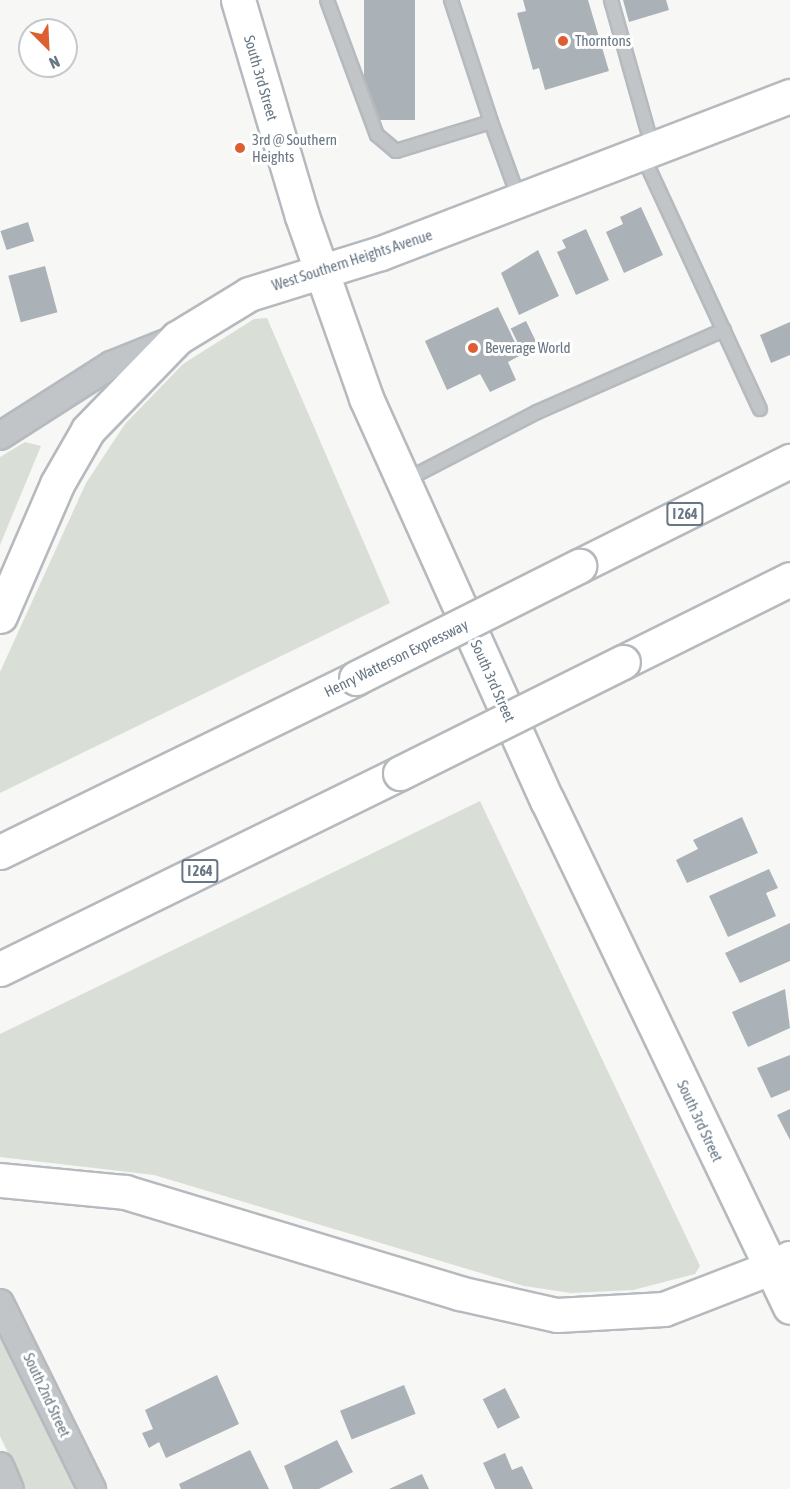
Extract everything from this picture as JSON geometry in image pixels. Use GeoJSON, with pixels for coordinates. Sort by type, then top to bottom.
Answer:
{"type":"FeatureCollection","features":[{"type":"Feature","properties":{"kind":"main road","name":"South 3rd Street"},"geometry":{"type":"LineString","coordinates":[[238,0],[319,270],[403,481],[547,800],[780,1263],[790,1307]]}},
{"type":"Feature","properties":{"kind":"main road","name":"West Southern Heights Avenue"},"geometry":{"type":"LineString","coordinates":[[177,338],[249,294],[319,270],[381,253],[790,96]]}},
{"type":"Feature","properties":{"kind":"main road"},"geometry":{"type":"LineString","coordinates":[[0,616],[57,484],[88,430],[177,338]]}},
{"type":"Feature","properties":{"kind":"main road","name":"Henry Watterson Expressway"},"geometry":{"type":"LineString","coordinates":[[0,852],[356,678],[790,461]]}},
{"type":"Feature","properties":{"kind":"main road","name":"I 264"},"geometry":{"type":"LineString","coordinates":[[0,969],[790,579]]}},
{"type":"Feature","properties":{"kind":"main road"},"geometry":{"type":"LineString","coordinates":[[0,1180],[125,1192],[459,1293],[557,1315],[664,1309],[780,1263]]}},
{"type":"Feature","properties":{"kind":"street","name":"West Southern Heights Avenue"},"geometry":{"type":"LineString","coordinates":[[0,436],[111,364],[177,338]]}},
{"type":"Feature","properties":{"kind":"street","name":"South 2nd Street"},"geometry":{"type":"LineString","coordinates":[[0,1303],[92,1489]]}},
{"type":"Feature","properties":{"kind":"street"},"geometry":{"type":"LineString","coordinates":[[0,1466],[10,1489]]}},
{"type":"Feature","properties":{"kind":"lane"},"geometry":{"type":"LineString","coordinates":[[327,0],[377,135],[396,152],[491,122]]}},
{"type":"Feature","properties":{"kind":"lane"},"geometry":{"type":"LineString","coordinates":[[451,0],[491,122],[520,200]]}},
{"type":"Feature","properties":{"kind":"lane"},"geometry":{"type":"LineString","coordinates":[[611,0],[647,151],[760,409]]}},
{"type":"Feature","properties":{"kind":"lane"},"geometry":{"type":"LineString","coordinates":[[403,481],[537,412],[724,330]]}},
{"type":"Feature","properties":{"kind":"shaded area"},"geometry":{"type":"Polygon","coordinates":[[[267,318],[390,603],[0,793],[0,672],[86,483],[125,424],[183,364],[254,319],[267,318]]]}},
{"type":"Feature","properties":{"kind":"shaded area"},"geometry":{"type":"Polygon","coordinates":[[[25,442],[41,446],[0,545],[0,457],[25,442]]]}},
{"type":"Feature","properties":{"kind":"shaded area"},"geometry":{"type":"Polygon","coordinates":[[[480,801],[700,1266],[695,1274],[633,1290],[571,1293],[524,1286],[154,1175],[0,1157],[0,1034],[480,801]]]}},
{"type":"Feature","properties":{"kind":"shaded area"},"geometry":{"type":"Polygon","coordinates":[[[0,1337],[75,1489],[25,1489],[0,1436],[0,1337]]]}},
{"type":"Feature","properties":{"kind":"building"},"geometry":{"type":"Polygon","coordinates":[[[364,0],[415,0],[415,120],[364,120],[364,0]]]}},
{"type":"Feature","properties":{"kind":"building","name":"Thorntons"},"geometry":{"type":"Polygon","coordinates":[[[523,0],[588,0],[609,71],[545,90],[539,68],[533,70],[517,13],[526,11],[523,0]]]}},
{"type":"Feature","properties":{"kind":"building"},"geometry":{"type":"Polygon","coordinates":[[[623,0],[666,0],[669,10],[629,22],[623,0]]]}},
{"type":"Feature","properties":{"kind":"building"},"geometry":{"type":"Polygon","coordinates":[[[641,207],[663,255],[624,273],[606,232],[623,224],[620,217],[641,207]]]}},
{"type":"Feature","properties":{"kind":"building"},"geometry":{"type":"Polygon","coordinates":[[[28,222],[34,241],[7,250],[0,231],[28,222]]]}},
{"type":"Feature","properties":{"kind":"building"},"geometry":{"type":"Polygon","coordinates":[[[586,229],[609,280],[576,295],[557,252],[566,248],[562,240],[586,229]]]}},
{"type":"Feature","properties":{"kind":"building"},"geometry":{"type":"Polygon","coordinates":[[[538,250],[559,296],[519,315],[501,273],[538,250]]]}},
{"type":"Feature","properties":{"kind":"building"},"geometry":{"type":"Polygon","coordinates":[[[45,266],[57,312],[21,322],[8,276],[45,266]]]}},
{"type":"Feature","properties":{"kind":"building","name":"Beverage World"},"geometry":{"type":"Polygon","coordinates":[[[498,307],[521,355],[508,362],[516,380],[490,392],[480,374],[447,390],[425,341],[498,307]]]}},
{"type":"Feature","properties":{"kind":"building"},"geometry":{"type":"Polygon","coordinates":[[[526,321],[538,346],[523,354],[511,328],[526,321]]]}},
{"type":"Feature","properties":{"kind":"building"},"geometry":{"type":"Polygon","coordinates":[[[790,322],[790,355],[771,363],[760,335],[790,322]]]}},
{"type":"Feature","properties":{"kind":"building"},"geometry":{"type":"Polygon","coordinates":[[[742,817],[758,853],[687,883],[676,860],[698,849],[693,840],[742,817]]]}},
{"type":"Feature","properties":{"kind":"building"},"geometry":{"type":"Polygon","coordinates":[[[769,869],[778,888],[766,893],[776,916],[728,937],[709,896],[769,869]]]}},
{"type":"Feature","properties":{"kind":"building"},"geometry":{"type":"Polygon","coordinates":[[[790,923],[790,961],[740,983],[725,953],[790,923]]]}},
{"type":"Feature","properties":{"kind":"building"},"geometry":{"type":"Polygon","coordinates":[[[785,989],[790,1028],[748,1047],[732,1012],[785,989]]]}},
{"type":"Feature","properties":{"kind":"building"},"geometry":{"type":"Polygon","coordinates":[[[790,1055],[790,1090],[771,1098],[757,1068],[790,1055]]]}},
{"type":"Feature","properties":{"kind":"building"},"geometry":{"type":"Polygon","coordinates":[[[790,1109],[790,1140],[777,1115],[790,1109]]]}},
{"type":"Feature","properties":{"kind":"building"},"geometry":{"type":"Polygon","coordinates":[[[217,1375],[239,1424],[166,1458],[159,1442],[149,1448],[142,1433],[153,1429],[145,1410],[217,1375]]]}},
{"type":"Feature","properties":{"kind":"building"},"geometry":{"type":"Polygon","coordinates":[[[404,1385],[416,1414],[352,1440],[340,1411],[404,1385]]]}},
{"type":"Feature","properties":{"kind":"building"},"geometry":{"type":"Polygon","coordinates":[[[505,1388],[520,1417],[498,1429],[483,1399],[505,1388]]]}},
{"type":"Feature","properties":{"kind":"building"},"geometry":{"type":"Polygon","coordinates":[[[337,1440],[353,1472],[319,1489],[293,1489],[284,1466],[337,1440]]]}},
{"type":"Feature","properties":{"kind":"building"},"geometry":{"type":"Polygon","coordinates":[[[250,1450],[269,1489],[181,1489],[179,1484],[250,1450]]]}},
{"type":"Feature","properties":{"kind":"building"},"geometry":{"type":"Polygon","coordinates":[[[505,1453],[512,1470],[522,1466],[533,1489],[495,1489],[483,1463],[505,1453]]]}},
{"type":"Feature","properties":{"kind":"building"},"geometry":{"type":"Polygon","coordinates":[[[422,1474],[429,1489],[389,1489],[422,1474]]]}},
{"type":"Feature","properties":{"kind":"place","name":"Thorntons"},"geometry":{"type":"Point","coordinates":[563,41]}},
{"type":"Feature","properties":{"kind":"place","name":"3rd @ Southern Heights"},"geometry":{"type":"Point","coordinates":[240,148]}},
{"type":"Feature","properties":{"kind":"place","name":"Beverage World"},"geometry":{"type":"Point","coordinates":[473,348]}}]}
